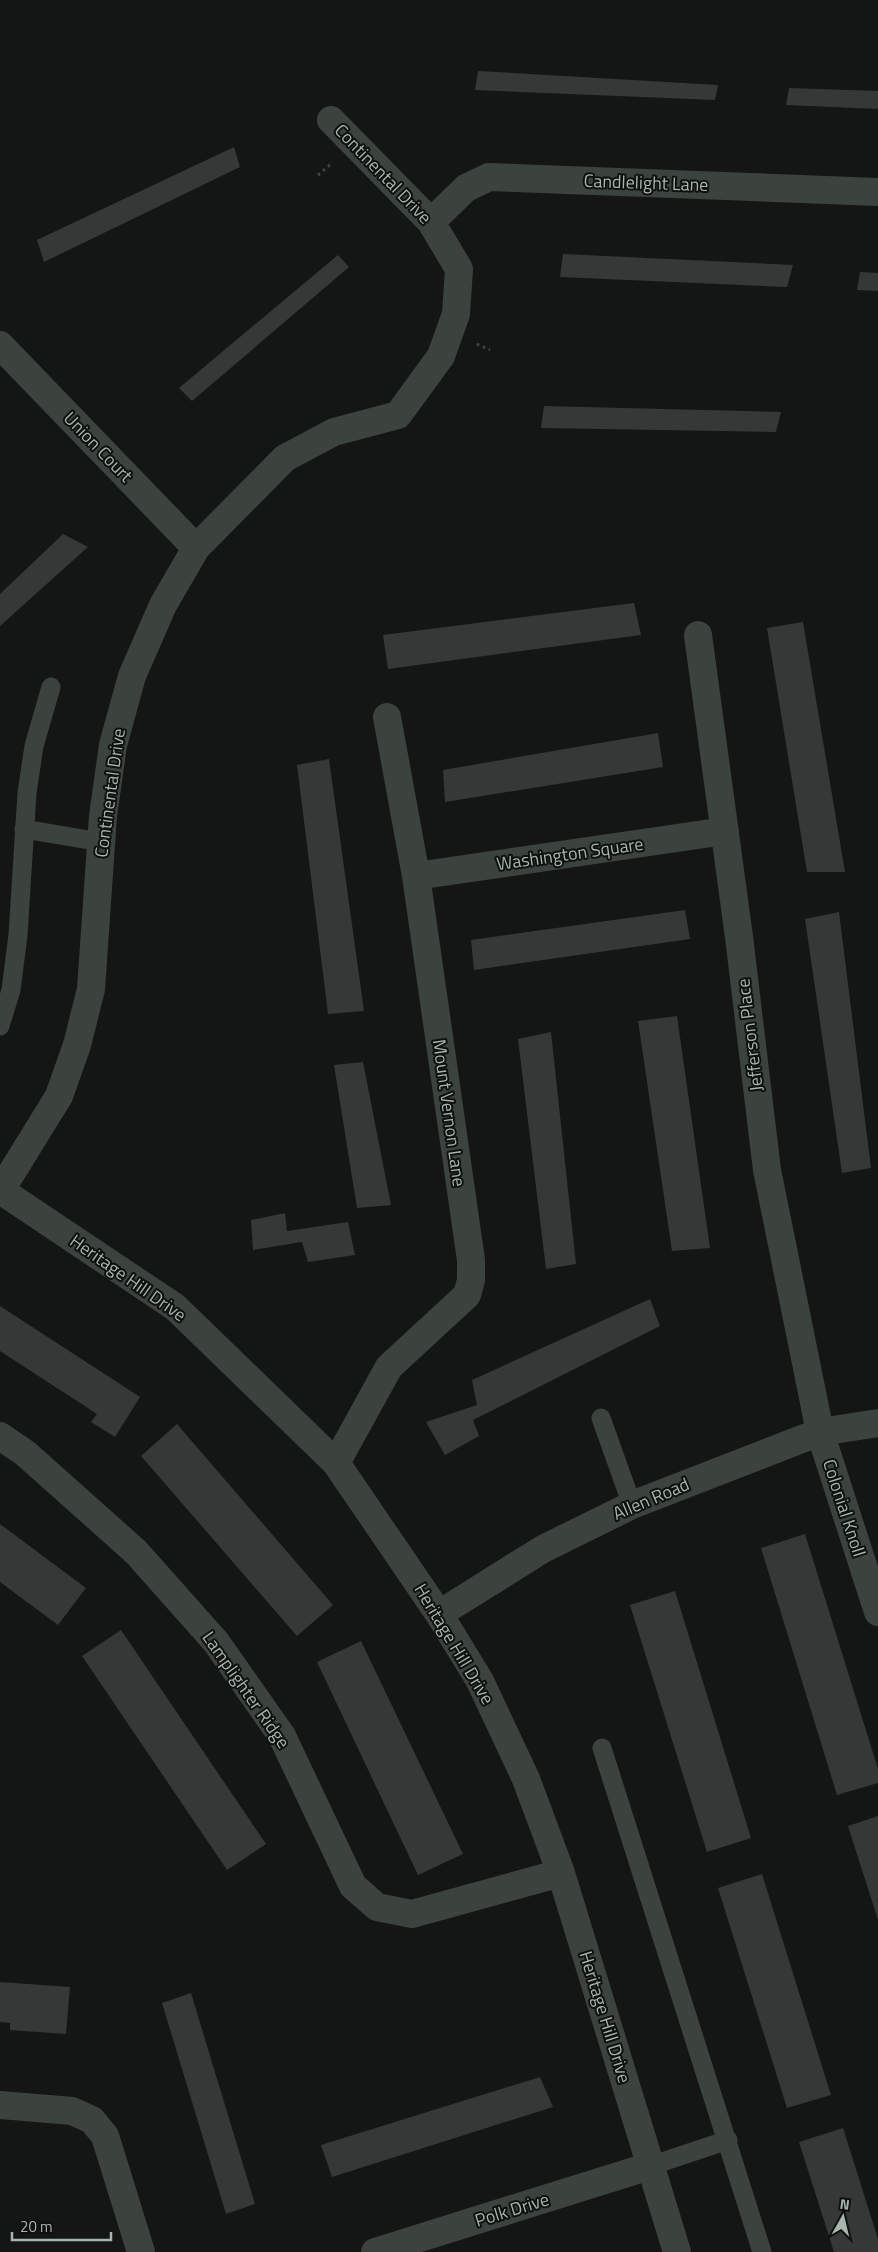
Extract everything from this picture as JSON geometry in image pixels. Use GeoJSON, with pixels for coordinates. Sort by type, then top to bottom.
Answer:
{"type":"FeatureCollection","features":[{"type":"Feature","properties":{"kind":"street","name":"Continental Drive"},"geometry":{"type":"LineString","coordinates":[[1,1190],[59,1096],[77,1045],[90,989],[101,842],[113,745],[132,676],[162,605],[196,548],[285,458],[334,432],[398,414],[441,356],[456,314],[459,269],[431,222],[332,120]]}},
{"type":"Feature","properties":{"kind":"street","name":"Candlelight Lane"},"geometry":{"type":"LineString","coordinates":[[431,222],[466,188],[489,177],[878,192]]}},
{"type":"Feature","properties":{"kind":"street","name":"Union Court"},"geometry":{"type":"LineString","coordinates":[[0,345],[196,548]]}},
{"type":"Feature","properties":{"kind":"street","name":"Jefferson Place"},"geometry":{"type":"LineString","coordinates":[[698,635],[725,832],[766,1170],[820,1432]]}},
{"type":"Feature","properties":{"kind":"street","name":"Mount Vernon Lane"},"geometry":{"type":"LineString","coordinates":[[336,1463],[389,1367],[468,1295],[471,1280],[471,1260],[416,876],[387,717]]}},
{"type":"Feature","properties":{"kind":"street","name":"Washington Square"},"geometry":{"type":"LineString","coordinates":[[416,876],[725,832]]}},
{"type":"Feature","properties":{"kind":"street","name":"Heritage Hill Drive"},"geometry":{"type":"LineString","coordinates":[[1,1190],[175,1307],[336,1463],[439,1614],[480,1681],[526,1779],[561,1873],[677,2252]]}},
{"type":"Feature","properties":{"kind":"street","name":"Allen Road"},"geometry":{"type":"LineString","coordinates":[[439,1614],[543,1549],[632,1505],[820,1432],[878,1423]]}},
{"type":"Feature","properties":{"kind":"street","name":"Colonial Knoll"},"geometry":{"type":"LineString","coordinates":[[820,1432],[878,1612]]}},
{"type":"Feature","properties":{"kind":"street","name":"Lamplighter Ridge"},"geometry":{"type":"LineString","coordinates":[[0,1436],[24,1453],[136,1552],[216,1642],[282,1736],[353,1886],[377,1908],[412,1914],[561,1873]]}},
{"type":"Feature","properties":{"kind":"street"},"geometry":{"type":"LineString","coordinates":[[0,2105],[72,2111],[92,2120],[105,2136],[142,2252]]}},
{"type":"Feature","properties":{"kind":"street","name":"Polk Drive"},"geometry":{"type":"LineString","coordinates":[[375,2252],[650,2166]]}},
{"type":"Feature","properties":{"kind":"lane"},"geometry":{"type":"LineString","coordinates":[[0,1026],[12,980],[18,935],[26,793],[34,746],[51,686]]}},
{"type":"Feature","properties":{"kind":"lane"},"geometry":{"type":"LineString","coordinates":[[24,829],[101,842]]}},
{"type":"Feature","properties":{"kind":"lane"},"geometry":{"type":"LineString","coordinates":[[601,1418],[632,1505]]}},
{"type":"Feature","properties":{"kind":"lane"},"geometry":{"type":"LineString","coordinates":[[602,1748],[762,2252]]}},
{"type":"Feature","properties":{"kind":"lane"},"geometry":{"type":"LineString","coordinates":[[650,2166],[728,2140]]}},
{"type":"Feature","properties":{"kind":"building"},"geometry":{"type":"Polygon","coordinates":[[[478,71],[718,85],[715,100],[475,90],[478,71]]]}},
{"type":"Feature","properties":{"kind":"building"},"geometry":{"type":"Polygon","coordinates":[[[789,88],[878,91],[878,109],[786,105],[789,88]]]}},
{"type":"Feature","properties":{"kind":"building"},"geometry":{"type":"Polygon","coordinates":[[[234,147],[240,167],[44,262],[37,240],[234,147]]]}},
{"type":"Feature","properties":{"kind":"building"},"geometry":{"type":"Polygon","coordinates":[[[563,254],[793,265],[787,287],[560,277],[563,254]]]}},
{"type":"Feature","properties":{"kind":"building"},"geometry":{"type":"Polygon","coordinates":[[[338,255],[349,267],[192,401],[179,388],[338,255]]]}},
{"type":"Feature","properties":{"kind":"building"},"geometry":{"type":"Polygon","coordinates":[[[860,272],[878,273],[878,291],[857,290],[860,272]]]}},
{"type":"Feature","properties":{"kind":"building"},"geometry":{"type":"Polygon","coordinates":[[[544,406],[781,412],[776,432],[541,428],[544,406]]]}},
{"type":"Feature","properties":{"kind":"building"},"geometry":{"type":"Polygon","coordinates":[[[63,534],[88,547],[0,626],[0,594],[63,534]]]}},
{"type":"Feature","properties":{"kind":"building"},"geometry":{"type":"Polygon","coordinates":[[[634,603],[641,635],[388,669],[383,635],[634,603]]]}},
{"type":"Feature","properties":{"kind":"building"},"geometry":{"type":"Polygon","coordinates":[[[803,622],[845,872],[807,872],[767,628],[803,622]]]}},
{"type":"Feature","properties":{"kind":"building"},"geometry":{"type":"Polygon","coordinates":[[[658,733],[663,767],[445,802],[443,770],[658,733]]]}},
{"type":"Feature","properties":{"kind":"building"},"geometry":{"type":"Polygon","coordinates":[[[329,759],[364,1011],[328,1014],[297,765],[329,759]]]}},
{"type":"Feature","properties":{"kind":"building"},"geometry":{"type":"Polygon","coordinates":[[[685,910],[690,939],[474,970],[471,940],[685,910]]]}},
{"type":"Feature","properties":{"kind":"building"},"geometry":{"type":"Polygon","coordinates":[[[839,912],[871,1168],[842,1173],[805,919],[839,912]]]}},
{"type":"Feature","properties":{"kind":"building"},"geometry":{"type":"Polygon","coordinates":[[[677,1016],[710,1248],[672,1251],[638,1021],[677,1016]]]}},
{"type":"Feature","properties":{"kind":"building"},"geometry":{"type":"Polygon","coordinates":[[[551,1032],[576,1264],[546,1269],[518,1039],[551,1032]]]}},
{"type":"Feature","properties":{"kind":"building"},"geometry":{"type":"Polygon","coordinates":[[[363,1062],[391,1205],[357,1208],[334,1065],[363,1062]]]}},
{"type":"Feature","properties":{"kind":"building"},"geometry":{"type":"Polygon","coordinates":[[[285,1213],[287,1231],[348,1222],[355,1255],[308,1262],[302,1242],[253,1250],[251,1220],[285,1213]]]}},
{"type":"Feature","properties":{"kind":"building"},"geometry":{"type":"Polygon","coordinates":[[[650,1299],[660,1326],[473,1420],[479,1436],[445,1455],[426,1422],[477,1405],[472,1380],[650,1299]]]}},
{"type":"Feature","properties":{"kind":"building"},"geometry":{"type":"Polygon","coordinates":[[[0,1306],[140,1397],[115,1437],[91,1422],[97,1414],[0,1351],[0,1306]]]}},
{"type":"Feature","properties":{"kind":"building"},"geometry":{"type":"Polygon","coordinates":[[[177,1424],[333,1605],[297,1636],[141,1456],[177,1424]]]}},
{"type":"Feature","properties":{"kind":"building"},"geometry":{"type":"Polygon","coordinates":[[[0,1524],[86,1588],[58,1625],[0,1582],[0,1524]]]}},
{"type":"Feature","properties":{"kind":"building"},"geometry":{"type":"Polygon","coordinates":[[[805,1534],[878,1769],[878,1783],[837,1795],[761,1548],[805,1534]]]}},
{"type":"Feature","properties":{"kind":"building"},"geometry":{"type":"Polygon","coordinates":[[[675,1591],[751,1838],[707,1852],[630,1605],[675,1591]]]}},
{"type":"Feature","properties":{"kind":"building"},"geometry":{"type":"Polygon","coordinates":[[[121,1630],[266,1844],[227,1870],[82,1656],[121,1630]]]}},
{"type":"Feature","properties":{"kind":"building"},"geometry":{"type":"Polygon","coordinates":[[[361,1641],[463,1854],[418,1875],[317,1662],[361,1641]]]}},
{"type":"Feature","properties":{"kind":"building"},"geometry":{"type":"Polygon","coordinates":[[[878,1816],[878,1920],[848,1826],[878,1816]]]}},
{"type":"Feature","properties":{"kind":"building"},"geometry":{"type":"Polygon","coordinates":[[[762,1874],[831,2095],[787,2108],[718,1888],[762,1874]]]}},
{"type":"Feature","properties":{"kind":"building"},"geometry":{"type":"Polygon","coordinates":[[[0,1982],[70,1987],[66,2034],[10,2030],[10,2023],[0,2022],[0,1982]]]}},
{"type":"Feature","properties":{"kind":"building"},"geometry":{"type":"Polygon","coordinates":[[[191,1993],[255,2204],[226,2214],[162,2003],[191,1993]]]}},
{"type":"Feature","properties":{"kind":"building"},"geometry":{"type":"Polygon","coordinates":[[[540,2077],[553,2107],[332,2177],[321,2145],[540,2077]]]}},
{"type":"Feature","properties":{"kind":"building"},"geometry":{"type":"Polygon","coordinates":[[[843,2128],[878,2239],[878,2252],[834,2252],[799,2142],[843,2128]]]}}]}
